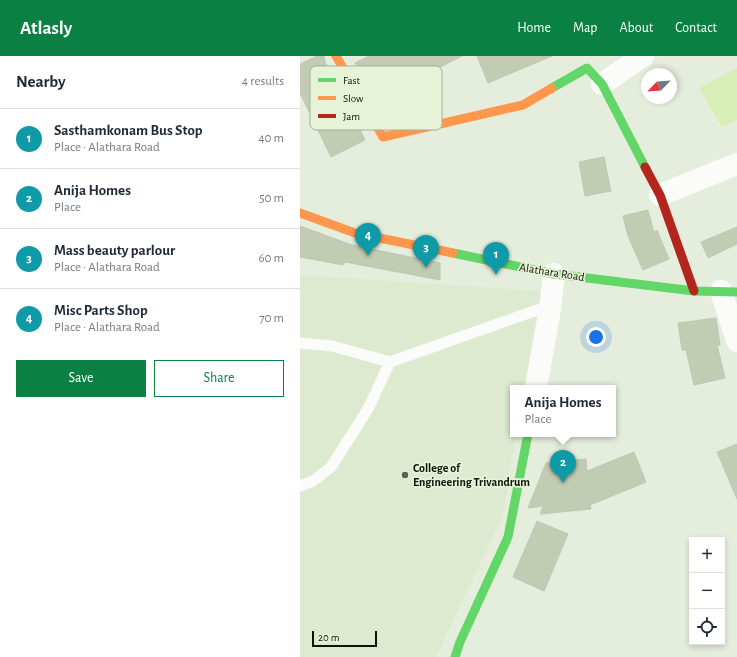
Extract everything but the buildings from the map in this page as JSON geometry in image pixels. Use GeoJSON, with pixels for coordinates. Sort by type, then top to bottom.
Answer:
{"type":"FeatureCollection","features":[{"type":"Feature","properties":{"kind":"street"},"geometry":{"type":"LineString","coordinates":[[336,56],[342,66]]}},
{"type":"Feature","properties":{"kind":"street"},"geometry":{"type":"LineString","coordinates":[[602,84],[643,56]]}},
{"type":"Feature","properties":{"kind":"street"},"geometry":{"type":"LineString","coordinates":[[442,123],[523,105],[587,68],[602,84],[660,195],[694,292]]}},
{"type":"Feature","properties":{"kind":"street"},"geometry":{"type":"LineString","coordinates":[[379,130],[383,136],[410,130]]}},
{"type":"Feature","properties":{"kind":"street"},"geometry":{"type":"LineString","coordinates":[[660,195],[737,164]]}},
{"type":"Feature","properties":{"kind":"street","name":"Alathara Road"},"geometry":{"type":"LineString","coordinates":[[300,214],[355,233],[554,274],[694,292],[729,292]]}},
{"type":"Feature","properties":{"kind":"street"},"geometry":{"type":"LineString","coordinates":[[537,385],[550,309],[554,274]]}},
{"type":"Feature","properties":{"kind":"street"},"geometry":{"type":"LineString","coordinates":[[729,292],[737,341]]}},
{"type":"Feature","properties":{"kind":"street"},"geometry":{"type":"LineString","coordinates":[[455,657],[460,642],[508,537],[527,437]]}},
{"type":"Feature","properties":{"kind":"lane"},"geometry":{"type":"LineString","coordinates":[[300,343],[332,346],[390,362],[537,310],[550,309]]}},
{"type":"Feature","properties":{"kind":"lane"},"geometry":{"type":"LineString","coordinates":[[300,486],[313,481],[332,467],[368,409],[390,362]]}},
{"type":"Feature","properties":{"kind":"shaded area","name":"College of Engineering Trivandrum"},"geometry":{"type":"Polygon","coordinates":[[[300,275],[541,291],[525,385],[510,385],[510,437],[516,437],[503,515],[436,657],[300,657],[300,275]]]}},
{"type":"Feature","properties":{"kind":"green space"},"geometry":{"type":"Polygon","coordinates":[[[737,68],[737,120],[722,127],[699,88],[737,68]]]}},
{"type":"Feature","properties":{"kind":"traffic: fast"},"geometry":{"type":"LineString","coordinates":[[552,88],[587,68],[602,84],[645,167]]}},
{"type":"Feature","properties":{"kind":"traffic: fast"},"geometry":{"type":"LineString","coordinates":[[453,253],[554,274],[694,291],[737,292]]}},
{"type":"Feature","properties":{"kind":"traffic: fast"},"geometry":{"type":"LineString","coordinates":[[455,657],[460,642],[508,537],[527,437]]}},
{"type":"Feature","properties":{"kind":"traffic: slow"},"geometry":{"type":"LineString","coordinates":[[336,56],[342,66]]}},
{"type":"Feature","properties":{"kind":"traffic: slow"},"geometry":{"type":"LineString","coordinates":[[442,124],[523,105],[552,88]]}},
{"type":"Feature","properties":{"kind":"traffic: slow"},"geometry":{"type":"LineString","coordinates":[[379,130],[383,137],[414,130]]}},
{"type":"Feature","properties":{"kind":"traffic: slow"},"geometry":{"type":"LineString","coordinates":[[300,213],[355,233],[453,253]]}},
{"type":"Feature","properties":{"kind":"traffic: jam"},"geometry":{"type":"LineString","coordinates":[[645,167],[660,195],[694,291]]}},
{"type":"Feature","properties":{"kind":"place","name":"Misc Parts Shop"},"geometry":{"type":"Point","coordinates":[368,256]}},
{"type":"Feature","properties":{"kind":"place","name":"Mass beauty parlour"},"geometry":{"type":"Point","coordinates":[426,268]}},
{"type":"Feature","properties":{"kind":"place","name":"Sasthamkonam Bus Stop"},"geometry":{"type":"Point","coordinates":[496,275]}},
{"type":"Feature","properties":{"kind":"place","name":"College of Engineering Trivandrum"},"geometry":{"type":"Point","coordinates":[405,475]}},
{"type":"Feature","properties":{"kind":"place","name":"Anija Homes"},"geometry":{"type":"Point","coordinates":[563,483]}}]}
